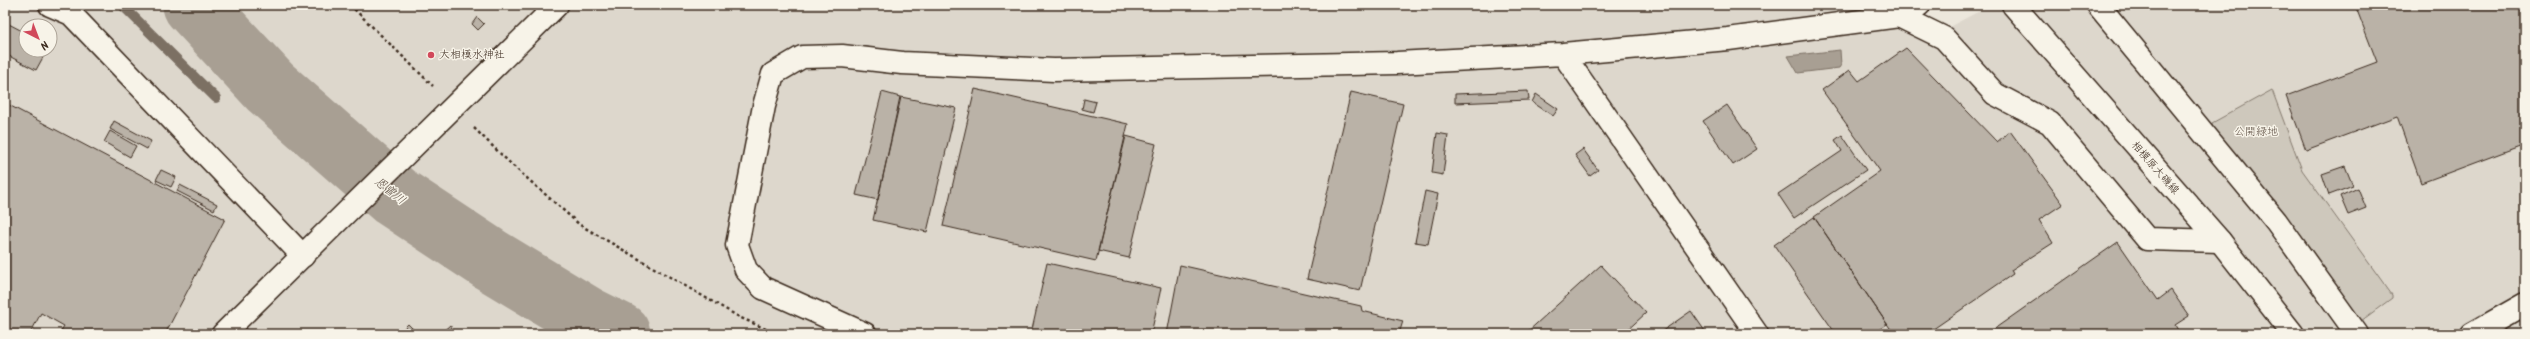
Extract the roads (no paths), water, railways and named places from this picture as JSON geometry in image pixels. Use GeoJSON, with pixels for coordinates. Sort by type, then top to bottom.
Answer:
{"type":"FeatureCollection","features":[{"type":"Feature","properties":{"kind":"street"},"geometry":{"type":"LineString","coordinates":[[50,5],[71,14],[303,256]]}},
{"type":"Feature","properties":{"kind":"street"},"geometry":{"type":"LineString","coordinates":[[224,334],[557,5]]}},
{"type":"Feature","properties":{"kind":"street"},"geometry":{"type":"LineString","coordinates":[[865,334],[763,288],[746,270],[737,245],[764,106],[773,74],[802,57],[842,56],[902,63],[1054,70],[1397,63],[1563,54],[1728,39],[1899,16],[1919,5]]}},
{"type":"Feature","properties":{"kind":"street","name":"相模原大磯線"},"geometry":{"type":"LineString","coordinates":[[2013,5],[2220,241],[2292,334]]}},
{"type":"Feature","properties":{"kind":"street"},"geometry":{"type":"LineString","coordinates":[[2098,5],[2276,220],[2356,334]]}},
{"type":"Feature","properties":{"kind":"street"},"geometry":{"type":"LineString","coordinates":[[1899,16],[1944,38],[1996,94],[2050,123],[2147,239],[2220,241]]}},
{"type":"Feature","properties":{"kind":"street"},"geometry":{"type":"LineString","coordinates":[[1563,54],[1757,334]]}},
{"type":"Feature","properties":{"kind":"street"},"geometry":{"type":"LineString","coordinates":[[2472,334],[2525,304]]}},
{"type":"Feature","properties":{"kind":"waterway"},"geometry":{"type":"LineString","coordinates":[[122,5],[216,98]]}},
{"type":"Feature","properties":{"kind":"waterway","name":"恩曽川"},"geometry":{"type":"LineString","coordinates":[[194,5],[270,87],[394,196],[491,260],[587,318],[619,334]]}},
{"type":"Feature","properties":{"kind":"place","name":"大相模水神社"},"geometry":{"type":"Point","coordinates":[431,55]}},
{"type":"Feature","properties":{"kind":"park label","name":"公開緑地"},"geometry":{"type":"Point","coordinates":[2256,132]}}]}
